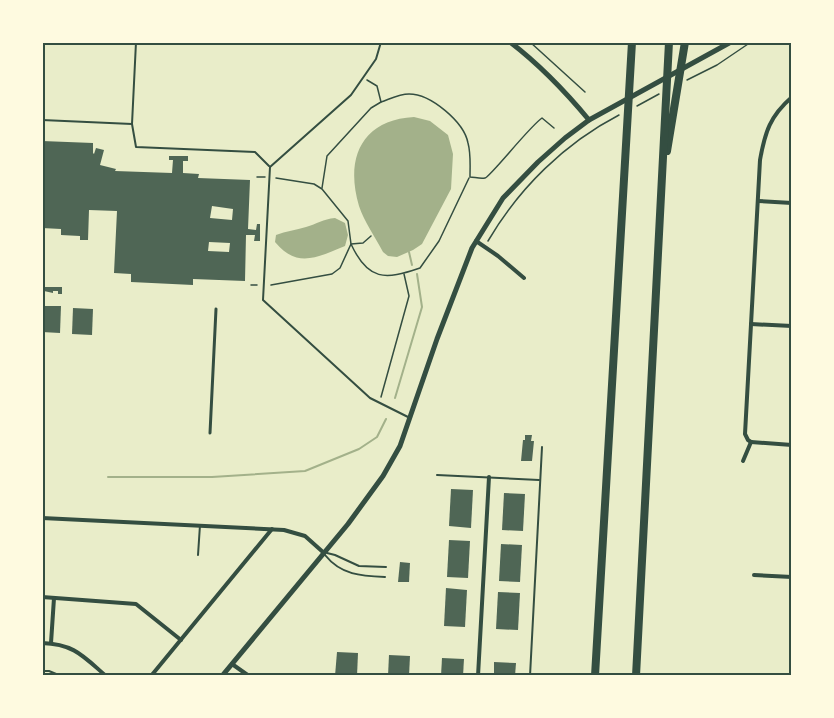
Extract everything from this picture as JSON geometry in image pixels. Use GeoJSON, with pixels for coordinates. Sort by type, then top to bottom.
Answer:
{"type":"FeatureCollection","features":[{"type":"Feature","properties":{"kind":"highway"},"geometry":{"type":"LineString","coordinates":[[596,676],[632,42]]}},
{"type":"Feature","properties":{"kind":"highway"},"geometry":{"type":"LineString","coordinates":[[660,188],[685,42]]}},
{"type":"Feature","properties":{"kind":"highway"},"geometry":{"type":"LineString","coordinates":[[636,676],[668,46]]}},
{"type":"Feature","properties":{"kind":"street"},"geometry":{"type":"LineString","coordinates":[[510,42],[558,83],[589,120]]}},
{"type":"Feature","properties":{"kind":"street"},"geometry":{"type":"LineString","coordinates":[[222,676],[324,553],[383,476],[400,446],[436,339],[476,240],[503,198],[538,162],[589,120],[731,42]]}},
{"type":"Feature","properties":{"kind":"street"},"geometry":{"type":"LineString","coordinates":[[792,97],[777,111],[768,127],[760,160],[745,434],[751,442],[792,445]]}},
{"type":"Feature","properties":{"kind":"street"},"geometry":{"type":"LineString","coordinates":[[758,201],[792,203]]}},
{"type":"Feature","properties":{"kind":"street"},"geometry":{"type":"LineString","coordinates":[[476,240],[524,278]]}},
{"type":"Feature","properties":{"kind":"street"},"geometry":{"type":"LineString","coordinates":[[210,433],[216,309]]}},
{"type":"Feature","properties":{"kind":"street"},"geometry":{"type":"LineString","coordinates":[[752,324],[792,326]]}},
{"type":"Feature","properties":{"kind":"street"},"geometry":{"type":"LineString","coordinates":[[743,461],[751,442]]}},
{"type":"Feature","properties":{"kind":"street"},"geometry":{"type":"LineString","coordinates":[[478,676],[489,477]]}},
{"type":"Feature","properties":{"kind":"street"},"geometry":{"type":"LineString","coordinates":[[42,518],[296,532],[305,536],[324,553]]}},
{"type":"Feature","properties":{"kind":"street"},"geometry":{"type":"LineString","coordinates":[[152,676],[272,530]]}},
{"type":"Feature","properties":{"kind":"street"},"geometry":{"type":"LineString","coordinates":[[754,575],[792,577]]}},
{"type":"Feature","properties":{"kind":"street"},"geometry":{"type":"LineString","coordinates":[[42,597],[136,604],[181,640]]}},
{"type":"Feature","properties":{"kind":"street"},"geometry":{"type":"LineString","coordinates":[[51,643],[54,598]]}},
{"type":"Feature","properties":{"kind":"street"},"geometry":{"type":"LineString","coordinates":[[42,642],[65,645],[77,651],[106,676]]}},
{"type":"Feature","properties":{"kind":"street"},"geometry":{"type":"LineString","coordinates":[[232,664],[249,676]]}},
{"type":"Feature","properties":{"kind":"lane"},"geometry":{"type":"LineString","coordinates":[[136,42],[132,124],[136,147],[255,152],[270,167]]}},
{"type":"Feature","properties":{"kind":"lane"},"geometry":{"type":"LineString","coordinates":[[381,42],[376,59],[351,95],[270,167],[263,300],[370,398],[410,418]]}},
{"type":"Feature","properties":{"kind":"lane"},"geometry":{"type":"LineString","coordinates":[[42,120],[132,124]]}},
{"type":"Feature","properties":{"kind":"lane"},"geometry":{"type":"LineString","coordinates":[[530,676],[542,447]]}},
{"type":"Feature","properties":{"kind":"lane"},"geometry":{"type":"LineString","coordinates":[[437,475],[540,480]]}},
{"type":"Feature","properties":{"kind":"lane"},"geometry":{"type":"LineString","coordinates":[[198,555],[200,525]]}},
{"type":"Feature","properties":{"kind":"lane"},"geometry":{"type":"LineString","coordinates":[[324,553],[335,555],[359,566],[386,567]]}},
{"type":"Feature","properties":{"kind":"lane"},"geometry":{"type":"LineString","coordinates":[[324,553],[332,564],[352,575],[385,578]]}},
{"type":"Feature","properties":{"kind":"lane"},"geometry":{"type":"LineString","coordinates":[[42,671],[61,676]]}},
{"type":"Feature","properties":{"kind":"path"},"geometry":{"type":"LineString","coordinates":[[530,42],[585,92]]}},
{"type":"Feature","properties":{"kind":"path"},"geometry":{"type":"LineString","coordinates":[[686,80],[717,65],[751,42]]}},
{"type":"Feature","properties":{"kind":"path"},"geometry":{"type":"LineString","coordinates":[[364,78],[377,86],[381,102]]}},
{"type":"Feature","properties":{"kind":"path"},"geometry":{"type":"LineString","coordinates":[[629,110],[667,90]]}},
{"type":"Feature","properties":{"kind":"path"},"geometry":{"type":"LineString","coordinates":[[257,177],[314,184],[322,189],[348,221],[351,244],[355,252],[377,275],[385,277],[404,274],[420,268],[439,241],[470,177],[468,141],[461,127],[450,114],[419,96],[401,95],[370,108],[327,156],[322,189]]}},
{"type":"Feature","properties":{"kind":"path"},"geometry":{"type":"LineString","coordinates":[[485,246],[499,223],[528,185],[568,148],[594,129],[619,115]]}},
{"type":"Feature","properties":{"kind":"path"},"geometry":{"type":"LineString","coordinates":[[470,177],[489,176],[542,118],[554,128]]}},
{"type":"Feature","properties":{"kind":"path"},"geometry":{"type":"LineString","coordinates":[[351,244],[363,243],[371,236]]}},
{"type":"Feature","properties":{"kind":"path"},"geometry":{"type":"LineString","coordinates":[[251,285],[264,286],[332,274],[340,268],[351,244]]}},
{"type":"Feature","properties":{"kind":"path"},"geometry":{"type":"LineString","coordinates":[[379,403],[409,296],[404,274]]}},
{"type":"Feature","properties":{"kind":"shaded area"},"geometry":{"type":"Polygon","coordinates":[[[414,117],[430,121],[448,135],[453,154],[451,189],[422,244],[397,257],[388,256],[383,252],[359,206],[354,173],[356,158],[361,145],[381,126],[396,120],[414,117]]]}},
{"type":"Feature","properties":{"kind":"shaded area"},"geometry":{"type":"Polygon","coordinates":[[[335,218],[345,223],[348,235],[345,246],[335,250],[317,257],[300,258],[291,256],[275,242],[276,235],[335,218]]]}},
{"type":"Feature","properties":{"kind":"building"},"geometry":{"type":"Polygon","coordinates":[[[42,141],[93,143],[94,154],[96,148],[104,150],[100,165],[116,169],[115,171],[172,173],[173,160],[169,160],[169,156],[188,156],[188,161],[183,161],[183,173],[199,174],[198,178],[250,180],[248,229],[256,230],[257,224],[260,224],[260,241],[254,241],[255,235],[246,235],[245,281],[193,279],[193,285],[131,282],[131,274],[114,273],[117,211],[89,210],[88,240],[80,240],[80,236],[61,235],[61,229],[42,228],[42,141]],[[212,206],[210,218],[232,220],[233,209],[212,206]],[[209,242],[208,251],[229,252],[230,243],[209,242]]]}},
{"type":"Feature","properties":{"kind":"building"},"geometry":{"type":"Polygon","coordinates":[[[44,287],[62,287],[62,294],[58,294],[58,291],[53,291],[53,293],[44,291],[44,287]]]}},
{"type":"Feature","properties":{"kind":"building"},"geometry":{"type":"Polygon","coordinates":[[[42,306],[61,306],[60,333],[42,332],[42,306]]]}},
{"type":"Feature","properties":{"kind":"building"},"geometry":{"type":"Polygon","coordinates":[[[73,308],[93,309],[92,335],[72,334],[73,308]]]}},
{"type":"Feature","properties":{"kind":"building"},"geometry":{"type":"Polygon","coordinates":[[[525,435],[532,435],[531,441],[534,441],[532,461],[521,461],[525,435]]]}},
{"type":"Feature","properties":{"kind":"building"},"geometry":{"type":"Polygon","coordinates":[[[451,489],[473,490],[471,528],[449,526],[451,489]]]}},
{"type":"Feature","properties":{"kind":"building"},"geometry":{"type":"Polygon","coordinates":[[[504,493],[525,494],[523,531],[502,530],[504,493]]]}},
{"type":"Feature","properties":{"kind":"building"},"geometry":{"type":"Polygon","coordinates":[[[449,540],[470,541],[468,578],[447,577],[449,540]]]}},
{"type":"Feature","properties":{"kind":"building"},"geometry":{"type":"Polygon","coordinates":[[[501,544],[522,545],[520,582],[499,581],[501,544]]]}},
{"type":"Feature","properties":{"kind":"building"},"geometry":{"type":"Polygon","coordinates":[[[400,562],[410,563],[409,582],[398,582],[400,562]]]}},
{"type":"Feature","properties":{"kind":"building"},"geometry":{"type":"Polygon","coordinates":[[[446,588],[467,590],[465,627],[444,626],[446,588]]]}},
{"type":"Feature","properties":{"kind":"building"},"geometry":{"type":"Polygon","coordinates":[[[498,592],[520,593],[518,630],[496,629],[498,592]]]}},
{"type":"Feature","properties":{"kind":"building"},"geometry":{"type":"Polygon","coordinates":[[[337,652],[358,653],[357,676],[335,676],[337,652]]]}},
{"type":"Feature","properties":{"kind":"building"},"geometry":{"type":"Polygon","coordinates":[[[389,655],[410,656],[409,676],[388,676],[389,655]]]}},
{"type":"Feature","properties":{"kind":"building"},"geometry":{"type":"Polygon","coordinates":[[[442,658],[464,659],[463,676],[441,676],[442,658]]]}},
{"type":"Feature","properties":{"kind":"building"},"geometry":{"type":"Polygon","coordinates":[[[494,662],[516,663],[515,676],[494,676],[494,662]]]}},
{"type":"Feature","properties":{"kind":"waterway"},"geometry":{"type":"LineString","coordinates":[[409,252],[412,265]]}},
{"type":"Feature","properties":{"kind":"waterway"},"geometry":{"type":"LineString","coordinates":[[395,398],[422,307],[417,274]]}},
{"type":"Feature","properties":{"kind":"waterway"},"geometry":{"type":"LineString","coordinates":[[108,477],[212,477],[305,471],[359,449],[377,437],[386,419]]}}]}
